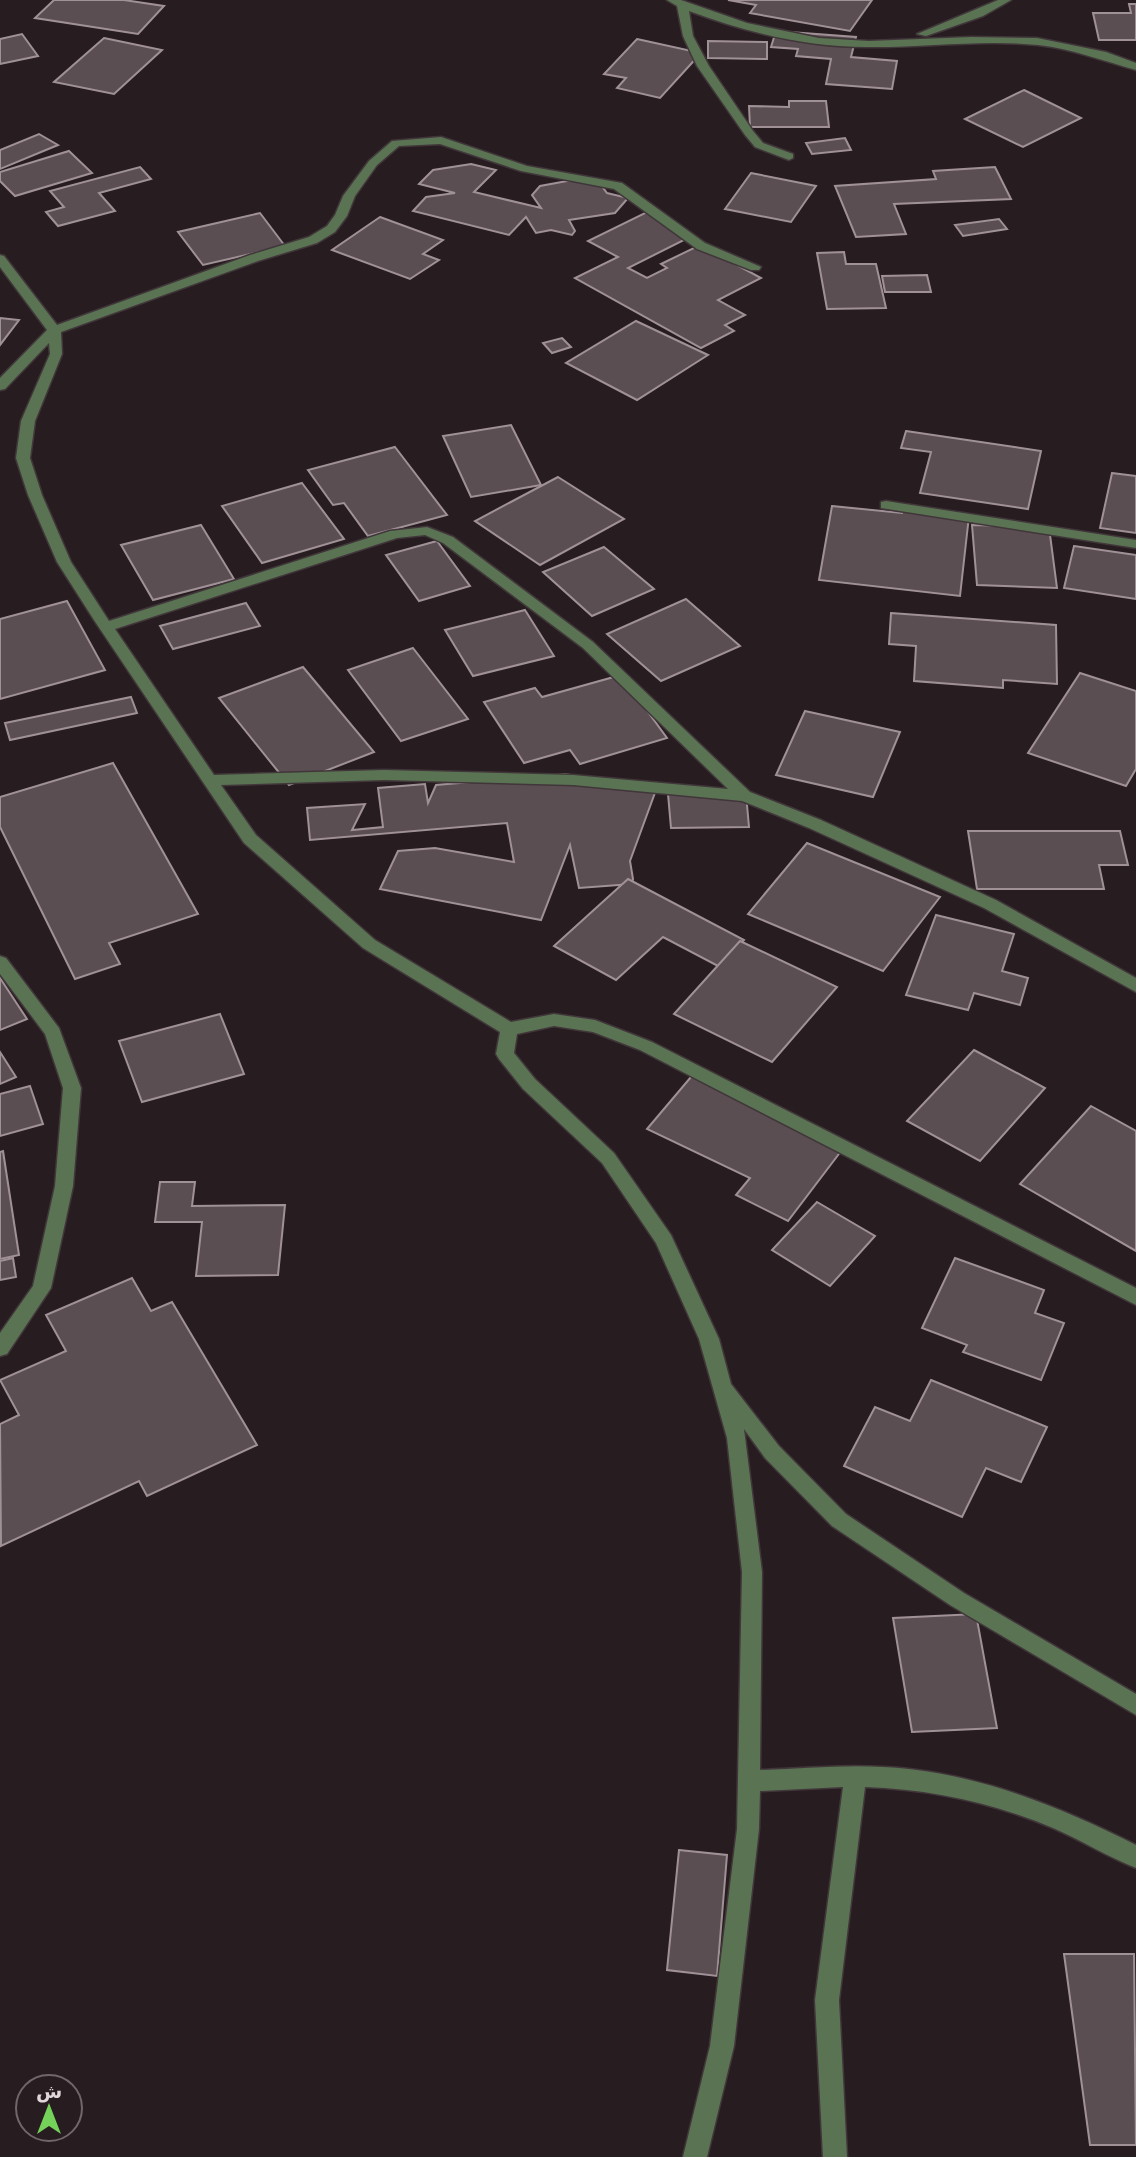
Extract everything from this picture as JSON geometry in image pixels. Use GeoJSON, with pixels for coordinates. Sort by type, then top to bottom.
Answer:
{"type":"FeatureCollection","features":[{"type":"Feature","properties":{"kind":"street"},"geometry":{"type":"LineString","coordinates":[[892,43],[947,27],[1006,0]]}},
{"type":"Feature","properties":{"kind":"street"},"geometry":{"type":"LineString","coordinates":[[677,2],[775,33],[819,40],[867,44],[1048,41],[1116,58],[1136,66]]}},
{"type":"Feature","properties":{"kind":"street"},"geometry":{"type":"LineString","coordinates":[[677,2],[688,36],[703,66],[748,133],[759,145],[789,156]]}},
{"type":"Feature","properties":{"kind":"street"},"geometry":{"type":"LineString","coordinates":[[0,386],[54,331],[254,258],[313,240],[331,229],[373,163],[396,143],[441,140],[524,169],[618,186],[701,246],[755,267]]}},
{"type":"Feature","properties":{"kind":"street"},"geometry":{"type":"LineString","coordinates":[[0,259],[54,331],[56,354],[28,421],[23,458],[35,495],[64,562],[250,839],[369,944],[509,1029],[554,1020],[595,1026],[646,1046],[1136,1297]]}},
{"type":"Feature","properties":{"kind":"street"},"geometry":{"type":"LineString","coordinates":[[886,505],[1136,544]]}},
{"type":"Feature","properties":{"kind":"street"},"geometry":{"type":"LineString","coordinates":[[106,627],[395,534],[427,531],[448,540],[588,645],[744,796]]}},
{"type":"Feature","properties":{"kind":"street"},"geometry":{"type":"LineString","coordinates":[[211,780],[384,775],[559,780],[744,796],[815,824],[990,904],[1136,986]]}},
{"type":"Feature","properties":{"kind":"street"},"geometry":{"type":"LineString","coordinates":[[0,962],[53,1032],[72,1088],[64,1186],[42,1288],[0,1348]]}},
{"type":"Feature","properties":{"kind":"street"},"geometry":{"type":"LineString","coordinates":[[509,1029],[505,1054],[529,1084],[608,1158],[664,1240],[709,1339],[737,1438],[752,1572],[748,1829],[722,2046],[695,2157]]}},
{"type":"Feature","properties":{"kind":"street"},"geometry":{"type":"LineString","coordinates":[[720,1379],[772,1452],[839,1520],[957,1599],[1136,1705]]}},
{"type":"Feature","properties":{"kind":"street"},"geometry":{"type":"LineString","coordinates":[[748,1782],[855,1777],[930,1782],[1013,1802],[1110,1843],[1136,1857]]}},
{"type":"Feature","properties":{"kind":"street"},"geometry":{"type":"LineString","coordinates":[[835,2157],[827,2000],[855,1777]]}},
{"type":"Feature","properties":{"kind":"building"},"geometry":{"type":"Polygon","coordinates":[[[54,0],[124,0],[164,6],[138,34],[35,18],[54,0]]]}},
{"type":"Feature","properties":{"kind":"building"},"geometry":{"type":"Polygon","coordinates":[[[728,0],[872,0],[850,31],[750,13],[756,5],[728,0]]]}},
{"type":"Feature","properties":{"kind":"building"},"geometry":{"type":"Polygon","coordinates":[[[1129,4],[1136,4],[1136,40],[1099,40],[1093,13],[1131,13],[1129,4]]]}},
{"type":"Feature","properties":{"kind":"building"},"geometry":{"type":"Polygon","coordinates":[[[776,31],[856,37],[851,57],[897,61],[892,89],[826,84],[831,59],[796,56],[798,49],[771,47],[776,31]]]}},
{"type":"Feature","properties":{"kind":"building"},"geometry":{"type":"Polygon","coordinates":[[[22,34],[38,56],[0,64],[0,39],[22,34]]]}},
{"type":"Feature","properties":{"kind":"building"},"geometry":{"type":"Polygon","coordinates":[[[104,38],[162,50],[114,94],[54,82],[104,38]]]}},
{"type":"Feature","properties":{"kind":"building"},"geometry":{"type":"Polygon","coordinates":[[[637,39],[701,53],[660,98],[617,88],[626,78],[604,74],[637,39]]]}},
{"type":"Feature","properties":{"kind":"building"},"geometry":{"type":"Polygon","coordinates":[[[708,41],[767,42],[767,59],[708,58],[708,41]]]}},
{"type":"Feature","properties":{"kind":"building"},"geometry":{"type":"Polygon","coordinates":[[[1024,90],[1081,118],[1023,147],[965,119],[1024,90]]]}},
{"type":"Feature","properties":{"kind":"building"},"geometry":{"type":"Polygon","coordinates":[[[789,101],[826,101],[829,127],[750,127],[749,106],[789,107],[789,101]]]}},
{"type":"Feature","properties":{"kind":"building"},"geometry":{"type":"Polygon","coordinates":[[[39,134],[58,145],[0,169],[0,150],[39,134]]]}},
{"type":"Feature","properties":{"kind":"building"},"geometry":{"type":"Polygon","coordinates":[[[845,138],[851,150],[812,154],[806,143],[845,138]]]}},
{"type":"Feature","properties":{"kind":"building"},"geometry":{"type":"Polygon","coordinates":[[[69,151],[92,173],[15,196],[0,181],[0,172],[69,151]]]}},
{"type":"Feature","properties":{"kind":"building"},"geometry":{"type":"Polygon","coordinates":[[[471,164],[496,170],[474,192],[541,208],[532,195],[540,186],[578,179],[601,185],[607,193],[628,198],[615,213],[569,220],[575,231],[572,235],[551,230],[536,233],[526,217],[509,235],[413,211],[426,197],[455,193],[419,184],[433,170],[471,164]]]}},
{"type":"Feature","properties":{"kind":"building"},"geometry":{"type":"Polygon","coordinates":[[[140,167],[151,179],[99,193],[115,211],[58,226],[46,212],[64,207],[50,191],[140,167]]]}},
{"type":"Feature","properties":{"kind":"building"},"geometry":{"type":"Polygon","coordinates":[[[995,167],[1011,199],[894,204],[906,234],[856,237],[835,186],[936,179],[933,171],[995,167]]]}},
{"type":"Feature","properties":{"kind":"building"},"geometry":{"type":"Polygon","coordinates":[[[751,173],[816,186],[791,222],[725,209],[751,173]]]}},
{"type":"Feature","properties":{"kind":"building"},"geometry":{"type":"Polygon","coordinates":[[[647,212],[692,236],[628,268],[647,278],[667,268],[661,264],[700,245],[761,278],[718,300],[745,315],[725,325],[734,331],[701,348],[575,278],[618,257],[588,241],[647,212]]]}},
{"type":"Feature","properties":{"kind":"building"},"geometry":{"type":"Polygon","coordinates":[[[260,213],[285,246],[203,265],[178,232],[260,213]]]}},
{"type":"Feature","properties":{"kind":"building"},"geometry":{"type":"Polygon","coordinates":[[[380,217],[443,240],[423,254],[439,260],[410,279],[332,250],[380,217]]]}},
{"type":"Feature","properties":{"kind":"building"},"geometry":{"type":"Polygon","coordinates":[[[999,219],[1007,229],[963,236],[955,225],[999,219]]]}},
{"type":"Feature","properties":{"kind":"building"},"geometry":{"type":"Polygon","coordinates":[[[844,252],[846,264],[876,264],[886,308],[827,309],[817,253],[844,252]]]}},
{"type":"Feature","properties":{"kind":"building"},"geometry":{"type":"Polygon","coordinates":[[[927,275],[931,292],[885,292],[882,276],[927,275]]]}},
{"type":"Feature","properties":{"kind":"building"},"geometry":{"type":"Polygon","coordinates":[[[0,318],[19,320],[0,345],[0,318]]]}},
{"type":"Feature","properties":{"kind":"building"},"geometry":{"type":"Polygon","coordinates":[[[636,321],[708,355],[637,400],[566,363],[636,321]]]}},
{"type":"Feature","properties":{"kind":"building"},"geometry":{"type":"Polygon","coordinates":[[[562,338],[571,347],[552,353],[543,343],[562,338]]]}},
{"type":"Feature","properties":{"kind":"building"},"geometry":{"type":"Polygon","coordinates":[[[511,425],[541,485],[471,497],[443,436],[511,425]]]}},
{"type":"Feature","properties":{"kind":"building"},"geometry":{"type":"Polygon","coordinates":[[[906,431],[1041,451],[1028,509],[920,493],[931,452],[901,448],[906,431]]]}},
{"type":"Feature","properties":{"kind":"building"},"geometry":{"type":"Polygon","coordinates":[[[395,447],[447,515],[368,536],[344,503],[333,505],[308,470],[395,447]]]}},
{"type":"Feature","properties":{"kind":"building"},"geometry":{"type":"Polygon","coordinates":[[[1112,473],[1136,476],[1136,533],[1100,528],[1112,473]]]}},
{"type":"Feature","properties":{"kind":"building"},"geometry":{"type":"Polygon","coordinates":[[[558,477],[624,519],[540,565],[475,521],[558,477]]]}},
{"type":"Feature","properties":{"kind":"building"},"geometry":{"type":"Polygon","coordinates":[[[302,483],[344,539],[262,563],[222,506],[302,483]]]}},
{"type":"Feature","properties":{"kind":"building"},"geometry":{"type":"Polygon","coordinates":[[[832,506],[902,513],[903,509],[969,516],[960,596],[819,580],[832,506]]]}},
{"type":"Feature","properties":{"kind":"building"},"geometry":{"type":"Polygon","coordinates":[[[201,525],[234,579],[153,600],[121,545],[201,525]]]}},
{"type":"Feature","properties":{"kind":"building"},"geometry":{"type":"Polygon","coordinates":[[[972,525],[1049,527],[1057,588],[977,585],[972,525]]]}},
{"type":"Feature","properties":{"kind":"building"},"geometry":{"type":"Polygon","coordinates":[[[437,541],[470,586],[419,601],[386,555],[437,541]]]}},
{"type":"Feature","properties":{"kind":"building"},"geometry":{"type":"Polygon","coordinates":[[[1074,546],[1136,555],[1136,599],[1064,588],[1074,546]]]}},
{"type":"Feature","properties":{"kind":"building"},"geometry":{"type":"Polygon","coordinates":[[[604,547],[654,589],[592,616],[543,572],[604,547]]]}},
{"type":"Feature","properties":{"kind":"building"},"geometry":{"type":"Polygon","coordinates":[[[686,599],[740,646],[661,681],[607,634],[686,599]]]}},
{"type":"Feature","properties":{"kind":"building"},"geometry":{"type":"Polygon","coordinates":[[[67,601],[105,670],[0,699],[0,619],[67,601]]]}},
{"type":"Feature","properties":{"kind":"building"},"geometry":{"type":"Polygon","coordinates":[[[246,603],[260,626],[173,649],[160,626],[246,603]]]}},
{"type":"Feature","properties":{"kind":"building"},"geometry":{"type":"Polygon","coordinates":[[[525,610],[554,656],[473,676],[445,630],[525,610]]]}},
{"type":"Feature","properties":{"kind":"building"},"geometry":{"type":"Polygon","coordinates":[[[891,613],[1056,625],[1057,684],[1003,680],[1003,688],[914,681],[916,646],[889,644],[891,613]]]}},
{"type":"Feature","properties":{"kind":"building"},"geometry":{"type":"Polygon","coordinates":[[[413,648],[468,719],[401,741],[348,670],[413,648]]]}},
{"type":"Feature","properties":{"kind":"building"},"geometry":{"type":"Polygon","coordinates":[[[303,667],[374,752],[289,785],[219,698],[303,667]]]}},
{"type":"Feature","properties":{"kind":"building"},"geometry":{"type":"Polygon","coordinates":[[[1080,673],[1136,691],[1136,769],[1126,786],[1028,753],[1080,673]]]}},
{"type":"Feature","properties":{"kind":"building"},"geometry":{"type":"Polygon","coordinates":[[[621,675],[667,738],[580,764],[570,750],[524,763],[484,702],[535,688],[542,697],[621,675]]]}},
{"type":"Feature","properties":{"kind":"building"},"geometry":{"type":"Polygon","coordinates":[[[131,697],[137,713],[10,740],[5,723],[131,697]]]}},
{"type":"Feature","properties":{"kind":"building"},"geometry":{"type":"Polygon","coordinates":[[[805,711],[900,732],[873,797],[776,775],[805,711]]]}},
{"type":"Feature","properties":{"kind":"building"},"geometry":{"type":"Polygon","coordinates":[[[113,763],[198,914],[109,943],[120,964],[75,979],[0,827],[0,797],[113,763]]]}},
{"type":"Feature","properties":{"kind":"building"},"geometry":{"type":"Polygon","coordinates":[[[565,774],[656,790],[630,861],[632,884],[579,888],[570,845],[541,920],[380,889],[398,851],[435,848],[514,862],[507,823],[310,840],[307,808],[365,804],[352,830],[383,827],[378,788],[425,784],[428,803],[436,785],[565,774]]]}},
{"type":"Feature","properties":{"kind":"building"},"geometry":{"type":"Polygon","coordinates":[[[668,794],[746,794],[749,827],[671,828],[668,794]]]}},
{"type":"Feature","properties":{"kind":"building"},"geometry":{"type":"Polygon","coordinates":[[[968,831],[1120,831],[1128,865],[1099,865],[1104,889],[977,889],[968,831]]]}},
{"type":"Feature","properties":{"kind":"building"},"geometry":{"type":"Polygon","coordinates":[[[807,843],[940,897],[883,971],[748,914],[807,843]]]}},
{"type":"Feature","properties":{"kind":"building"},"geometry":{"type":"Polygon","coordinates":[[[628,879],[744,940],[718,966],[663,937],[616,980],[554,946],[628,879]]]}},
{"type":"Feature","properties":{"kind":"building"},"geometry":{"type":"Polygon","coordinates":[[[936,915],[1014,934],[1002,971],[1028,978],[1020,1005],[974,993],[968,1010],[906,995],[936,915]]]}},
{"type":"Feature","properties":{"kind":"building"},"geometry":{"type":"Polygon","coordinates":[[[740,941],[837,987],[772,1062],[674,1014],[740,941]]]}},
{"type":"Feature","properties":{"kind":"building"},"geometry":{"type":"Polygon","coordinates":[[[0,978],[27,1019],[0,1030],[0,978]]]}},
{"type":"Feature","properties":{"kind":"building"},"geometry":{"type":"Polygon","coordinates":[[[220,1014],[244,1074],[142,1102],[119,1041],[220,1014]]]}},
{"type":"Feature","properties":{"kind":"building"},"geometry":{"type":"Polygon","coordinates":[[[974,1050],[1045,1088],[980,1161],[907,1121],[974,1050]]]}},
{"type":"Feature","properties":{"kind":"building"},"geometry":{"type":"Polygon","coordinates":[[[0,1052],[16,1077],[0,1084],[0,1052]]]}},
{"type":"Feature","properties":{"kind":"building"},"geometry":{"type":"Polygon","coordinates":[[[696,1071],[848,1142],[788,1221],[736,1195],[750,1178],[647,1129],[696,1071]]]}},
{"type":"Feature","properties":{"kind":"building"},"geometry":{"type":"Polygon","coordinates":[[[30,1086],[43,1124],[0,1136],[0,1094],[30,1086]]]}},
{"type":"Feature","properties":{"kind":"building"},"geometry":{"type":"Polygon","coordinates":[[[1091,1106],[1136,1131],[1136,1251],[1020,1184],[1091,1106]]]}},
{"type":"Feature","properties":{"kind":"building"},"geometry":{"type":"Polygon","coordinates":[[[3,1151],[19,1255],[0,1259],[0,1152],[3,1151]]]}},
{"type":"Feature","properties":{"kind":"building"},"geometry":{"type":"Polygon","coordinates":[[[160,1182],[195,1182],[192,1206],[285,1205],[278,1275],[196,1276],[202,1222],[155,1222],[160,1182]]]}},
{"type":"Feature","properties":{"kind":"building"},"geometry":{"type":"Polygon","coordinates":[[[817,1202],[875,1236],[830,1286],[772,1250],[817,1202]]]}},
{"type":"Feature","properties":{"kind":"building"},"geometry":{"type":"Polygon","coordinates":[[[13,1258],[16,1277],[0,1280],[0,1261],[13,1258]]]}},
{"type":"Feature","properties":{"kind":"building"},"geometry":{"type":"Polygon","coordinates":[[[955,1258],[1044,1290],[1035,1313],[1064,1323],[1041,1380],[963,1352],[967,1345],[922,1328],[955,1258]]]}},
{"type":"Feature","properties":{"kind":"building"},"geometry":{"type":"Polygon","coordinates":[[[132,1278],[151,1311],[172,1302],[257,1445],[147,1496],[139,1481],[1,1546],[0,1424],[19,1415],[0,1380],[66,1351],[46,1315],[132,1278]]]}},
{"type":"Feature","properties":{"kind":"building"},"geometry":{"type":"Polygon","coordinates":[[[931,1380],[1047,1427],[1021,1482],[986,1468],[962,1517],[844,1466],[875,1407],[910,1421],[931,1380]]]}},
{"type":"Feature","properties":{"kind":"building"},"geometry":{"type":"Polygon","coordinates":[[[976,1614],[997,1728],[912,1732],[893,1618],[976,1614]]]}},
{"type":"Feature","properties":{"kind":"building"},"geometry":{"type":"Polygon","coordinates":[[[679,1850],[727,1855],[717,1976],[667,1970],[679,1850]]]}},
{"type":"Feature","properties":{"kind":"building"},"geometry":{"type":"Polygon","coordinates":[[[1064,1954],[1134,1954],[1136,2145],[1090,2145],[1064,1954]]]}}]}
